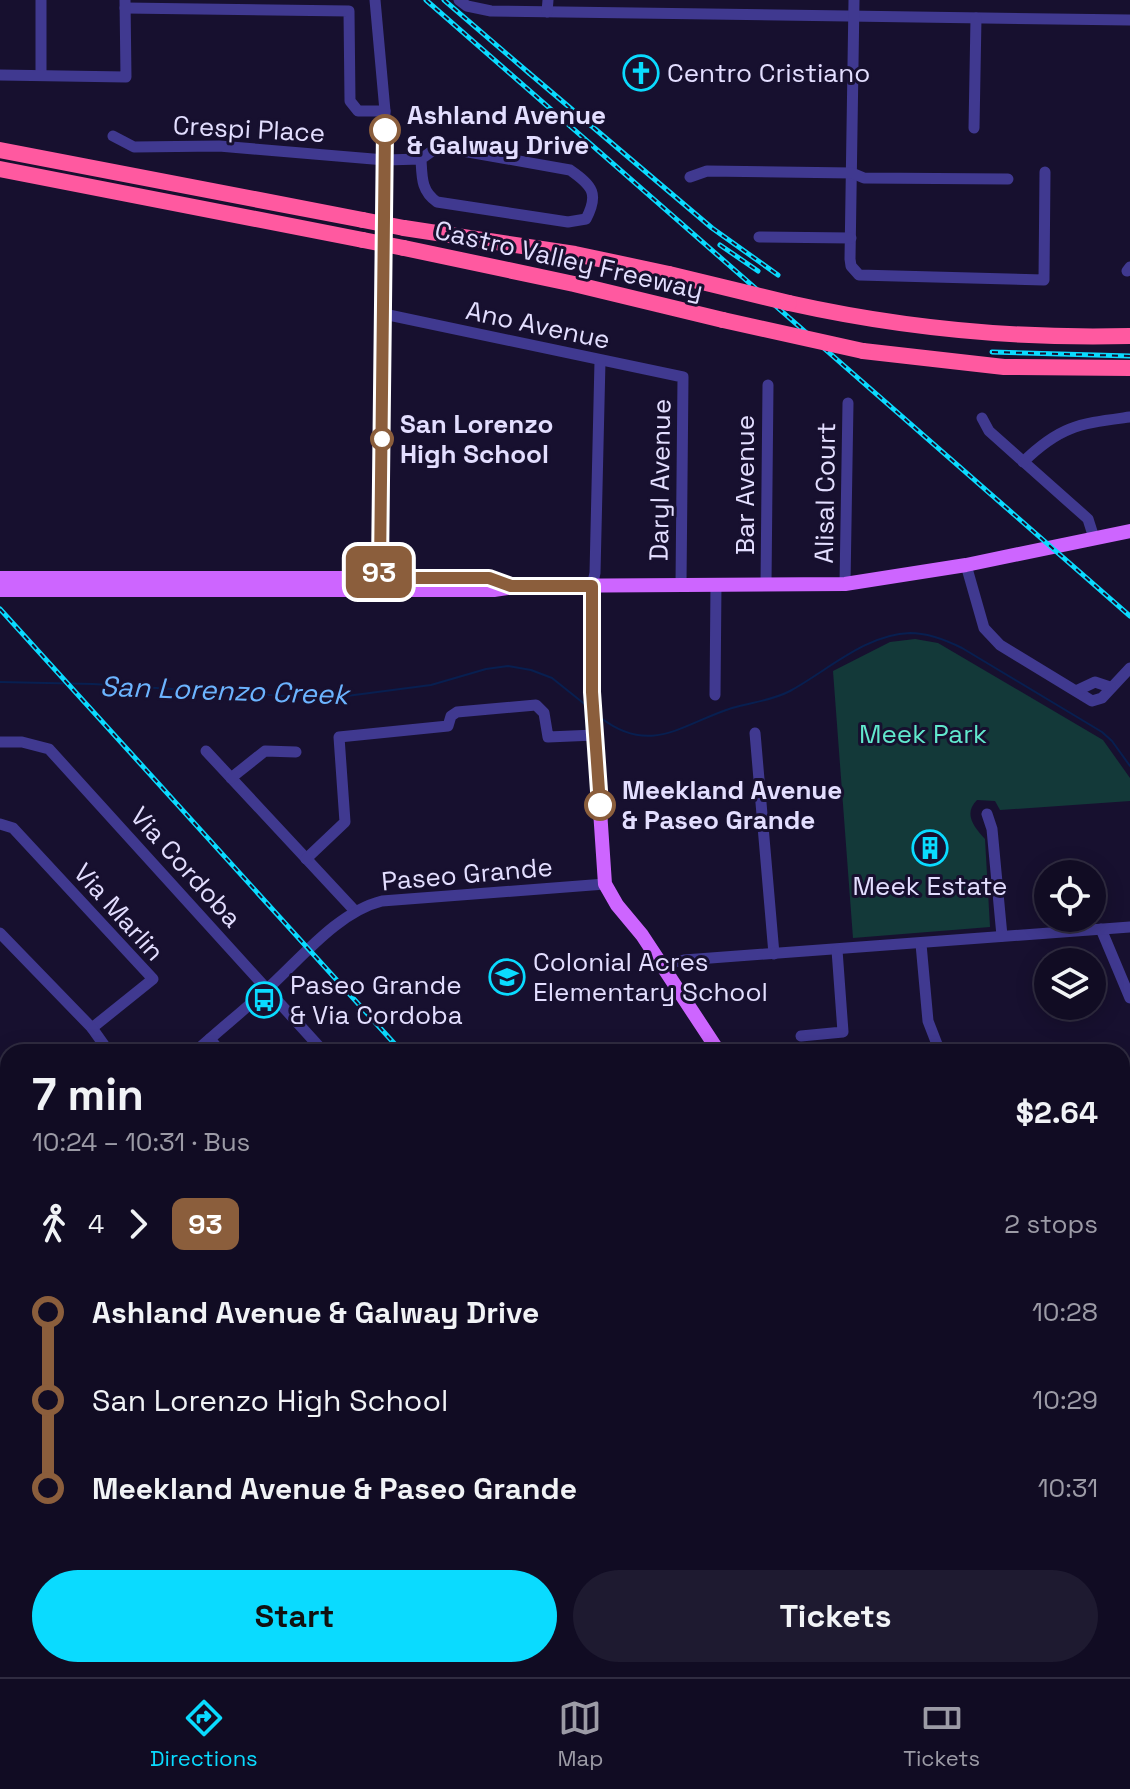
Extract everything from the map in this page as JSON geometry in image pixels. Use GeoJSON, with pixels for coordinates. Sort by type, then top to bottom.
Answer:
{"type":"FeatureCollection","features":[{"type":"Feature","properties":{"kind":"highway","name":"Castro Valley Freeway"},"geometry":{"type":"LineString","coordinates":[[0,150],[404,228],[575,254],[860,317],[1036,336],[1130,336]]}},
{"type":"Feature","properties":{"kind":"highway","name":"Castro Valley Freeway"},"geometry":{"type":"LineString","coordinates":[[0,169],[404,248],[863,351],[1004,367],[1130,368]]}},
{"type":"Feature","properties":{"kind":"main road"},"geometry":{"type":"LineString","coordinates":[[0,590],[10,582],[375,584],[494,590],[511,586],[845,584],[966,565],[1130,531]]}},
{"type":"Feature","properties":{"kind":"main road"},"geometry":{"type":"LineString","coordinates":[[592,586],[592,692],[605,884],[714,1044]]}},
{"type":"Feature","properties":{"kind":"street"},"geometry":{"type":"LineString","coordinates":[[41,0],[41,75]]}},
{"type":"Feature","properties":{"kind":"street"},"geometry":{"type":"LineString","coordinates":[[375,0],[385,111],[380,568],[375,584]]}},
{"type":"Feature","properties":{"kind":"street"},"geometry":{"type":"LineString","coordinates":[[459,0],[467,6],[491,11],[548,6],[854,16],[1130,20]]}},
{"type":"Feature","properties":{"kind":"street"},"geometry":{"type":"LineString","coordinates":[[854,0],[850,259],[855,271],[864,277],[1044,280],[1045,172]]}},
{"type":"Feature","properties":{"kind":"street"},"geometry":{"type":"LineString","coordinates":[[0,75],[126,77],[125,4],[324,4],[349,11],[349,96],[353,106],[358,111],[385,111]]}},
{"type":"Feature","properties":{"kind":"street"},"geometry":{"type":"LineString","coordinates":[[974,128],[976,18]]}},
{"type":"Feature","properties":{"kind":"street","name":"Crespi Place"},"geometry":{"type":"LineString","coordinates":[[113,136],[134,147],[219,146],[385,160],[421,159],[435,149],[457,150],[570,170],[586,181],[593,191],[594,204],[586,219],[568,222],[437,202],[427,195],[422,184],[421,159]]}},
{"type":"Feature","properties":{"kind":"street"},"geometry":{"type":"LineString","coordinates":[[690,177],[707,171],[852,173],[864,178],[1008,179]]}},
{"type":"Feature","properties":{"kind":"street"},"geometry":{"type":"LineString","coordinates":[[759,237],[851,238]]}},
{"type":"Feature","properties":{"kind":"street","name":"Ano Avenue"},"geometry":{"type":"LineString","coordinates":[[384,314],[683,377]]}},
{"type":"Feature","properties":{"kind":"street"},"geometry":{"type":"LineString","coordinates":[[592,586],[600,361]]}},
{"type":"Feature","properties":{"kind":"street","name":"Daryl Avenue"},"geometry":{"type":"LineString","coordinates":[[681,584],[683,377]]}},
{"type":"Feature","properties":{"kind":"street","name":"Bar Avenue"},"geometry":{"type":"LineString","coordinates":[[766,584],[768,385]]}},
{"type":"Feature","properties":{"kind":"street","name":"Alisal Court"},"geometry":{"type":"LineString","coordinates":[[845,584],[848,403]]}},
{"type":"Feature","properties":{"kind":"street"},"geometry":{"type":"LineString","coordinates":[[1023,462],[1045,441],[1077,424],[1130,417]]}},
{"type":"Feature","properties":{"kind":"street"},"geometry":{"type":"LineString","coordinates":[[982,418],[989,431],[1088,519],[1094,538]]}},
{"type":"Feature","properties":{"kind":"street"},"geometry":{"type":"LineString","coordinates":[[966,565],[984,628],[1000,645],[1092,701],[1102,698],[1130,668]]}},
{"type":"Feature","properties":{"kind":"street"},"geometry":{"type":"LineString","coordinates":[[715,695],[716,584]]}},
{"type":"Feature","properties":{"kind":"street"},"geometry":{"type":"LineString","coordinates":[[306,859],[345,822],[339,737],[448,726],[451,716],[457,712],[536,705],[544,713],[548,737],[594,730]]}},
{"type":"Feature","properties":{"kind":"street"},"geometry":{"type":"LineString","coordinates":[[755,733],[774,954]]}},
{"type":"Feature","properties":{"kind":"street","name":"Via Cordoba"},"geometry":{"type":"LineString","coordinates":[[0,742],[22,742],[49,749],[317,1044]]}},
{"type":"Feature","properties":{"kind":"street"},"geometry":{"type":"LineString","coordinates":[[206,751],[355,911]]}},
{"type":"Feature","properties":{"kind":"street"},"geometry":{"type":"LineString","coordinates":[[231,778],[265,751],[296,752]]}},
{"type":"Feature","properties":{"kind":"street"},"geometry":{"type":"LineString","coordinates":[[987,814],[992,829],[1002,936]]}},
{"type":"Feature","properties":{"kind":"street","name":"Via Marlin"},"geometry":{"type":"LineString","coordinates":[[0,824],[13,828],[153,979],[92,1028]]}},
{"type":"Feature","properties":{"kind":"street","name":"Paseo Grande"},"geometry":{"type":"LineString","coordinates":[[204,1044],[355,911],[382,901],[605,884]]}},
{"type":"Feature","properties":{"kind":"street"},"geometry":{"type":"LineString","coordinates":[[1106,929],[1130,927]]}},
{"type":"Feature","properties":{"kind":"street"},"geometry":{"type":"LineString","coordinates":[[662,965],[684,960],[1059,932]]}},
{"type":"Feature","properties":{"kind":"street"},"geometry":{"type":"LineString","coordinates":[[1102,932],[1130,998]]}},
{"type":"Feature","properties":{"kind":"street"},"geometry":{"type":"LineString","coordinates":[[0,933],[92,1028],[103,1044]]}},
{"type":"Feature","properties":{"kind":"street"},"geometry":{"type":"LineString","coordinates":[[921,944],[928,1021],[937,1044]]}},
{"type":"Feature","properties":{"kind":"street"},"geometry":{"type":"LineString","coordinates":[[801,1036],[843,1032],[837,950]]}},
{"type":"Feature","properties":{"kind":"street"},"geometry":{"type":"LineString","coordinates":[[210,1039],[214,1044]]}},
{"type":"Feature","properties":{"kind":"green space","name":"Meek Park"},"geometry":{"type":"Polygon","coordinates":[[[915,639],[938,643],[1103,740],[1130,778],[1130,801],[1000,810],[995,801],[977,800],[970,815],[985,839],[990,927],[853,938],[833,671],[890,642],[915,639]]]}},
{"type":"Feature","properties":{"kind":"waterway","name":"San Lorenzo Creek"},"geometry":{"type":"LineString","coordinates":[[601,718],[636,735],[666,733],[732,708],[783,694],[878,640],[917,633],[962,648],[1102,732],[1130,766]]}},
{"type":"Feature","properties":{"kind":"waterway","name":"San Lorenzo Creek"},"geometry":{"type":"LineString","coordinates":[[0,682],[339,697],[431,685],[508,666],[552,678],[587,706]]}},
{"type":"Feature","properties":{"kind":"railway"},"geometry":{"type":"LineString","coordinates":[[426,0],[1130,616]]}},
{"type":"Feature","properties":{"kind":"railway"},"geometry":{"type":"LineString","coordinates":[[444,0],[529,73]]}},
{"type":"Feature","properties":{"kind":"railway"},"geometry":{"type":"LineString","coordinates":[[529,73],[712,228],[778,275]]}},
{"type":"Feature","properties":{"kind":"railway"},"geometry":{"type":"LineString","coordinates":[[720,245],[758,271]]}},
{"type":"Feature","properties":{"kind":"railway"},"geometry":{"type":"LineString","coordinates":[[992,352],[1130,356]]}},
{"type":"Feature","properties":{"kind":"railway"},"geometry":{"type":"LineString","coordinates":[[0,609],[395,1044]]}},
{"type":"Feature","properties":{"kind":"bus line","name":"93"},"geometry":{"type":"LineString","coordinates":[[385,130],[382,459],[380,568],[377,578],[489,578],[511,586],[592,586],[592,692],[600,805]]}},
{"type":"Feature","properties":{"kind":"place","name":"Centro Cristiano"},"geometry":{"type":"Point","coordinates":[641,73]}},
{"type":"Feature","properties":{"kind":"place","name":"Ashland Avenue & Galway Drive"},"geometry":{"type":"Point","coordinates":[385,130]}},
{"type":"Feature","properties":{"kind":"place","name":"San Lorenzo High School"},"geometry":{"type":"Point","coordinates":[382,439]}},
{"type":"Feature","properties":{"kind":"place","name":"Meekland Avenue & Paseo Grande"},"geometry":{"type":"Point","coordinates":[600,805]}},
{"type":"Feature","properties":{"kind":"place","name":"Meek Estate"},"geometry":{"type":"Point","coordinates":[930,848]}},
{"type":"Feature","properties":{"kind":"place","name":"Colonial Acres Elementary School"},"geometry":{"type":"Point","coordinates":[507,977]}},
{"type":"Feature","properties":{"kind":"place","name":"Paseo Grande & Via Cordoba"},"geometry":{"type":"Point","coordinates":[264,1000]}}]}
